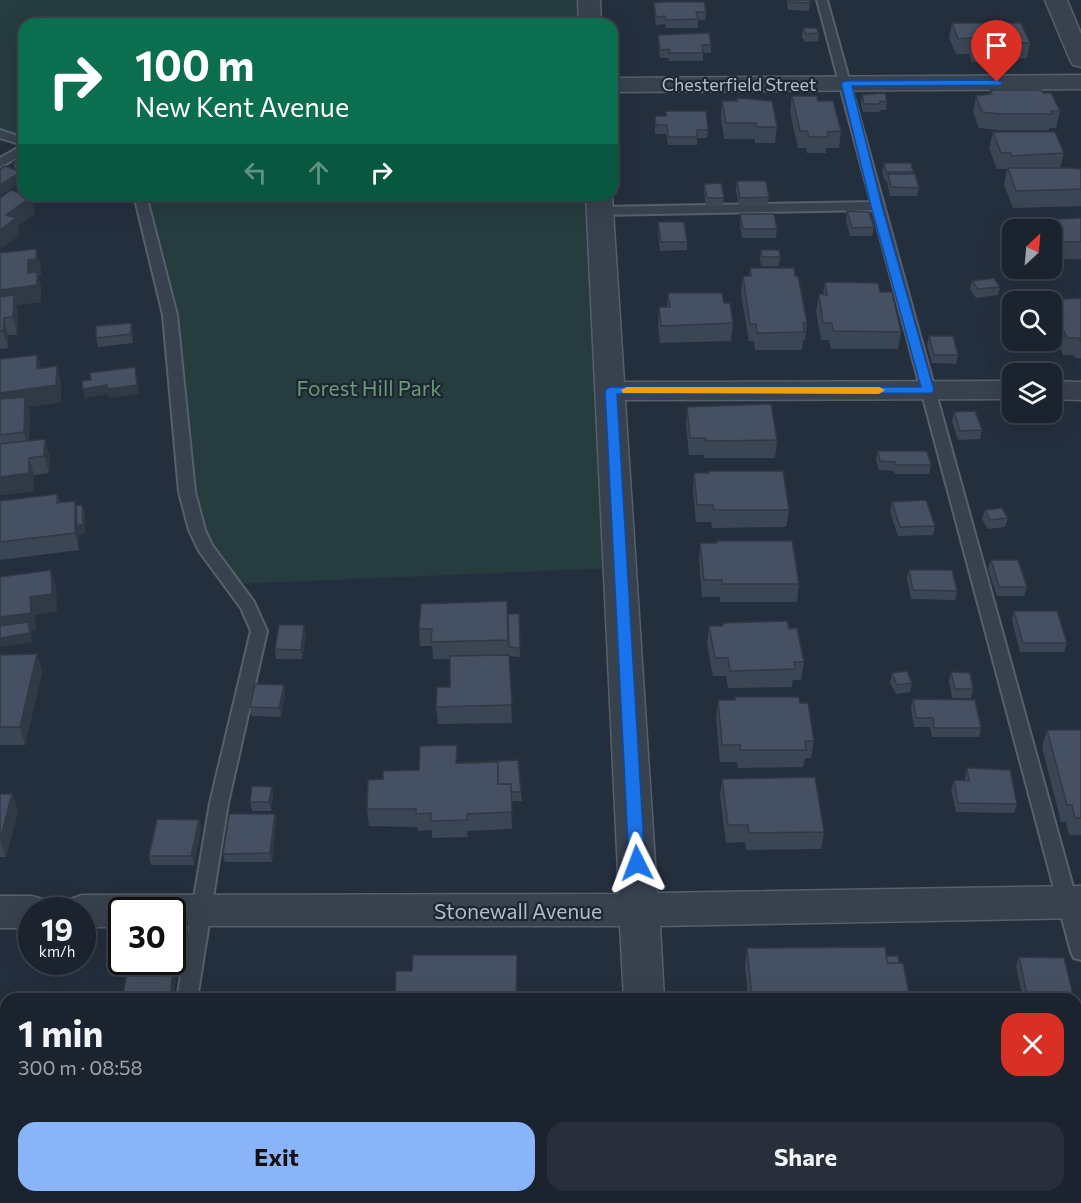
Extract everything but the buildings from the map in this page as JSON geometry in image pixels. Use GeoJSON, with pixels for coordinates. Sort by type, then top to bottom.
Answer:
{"type":"FeatureCollection","features":[{"type":"Feature","properties":{"kind":"street"},"geometry":{"type":"LineString","coordinates":[[589,0],[590,18]]}},
{"type":"Feature","properties":{"kind":"street"},"geometry":{"type":"LineString","coordinates":[[1056,0],[1081,60]]}},
{"type":"Feature","properties":{"kind":"street","name":"Chesterfield Street"},"geometry":{"type":"LineString","coordinates":[[618,85],[1081,82]]}},
{"type":"Feature","properties":{"kind":"street"},"geometry":{"type":"LineString","coordinates":[[600,203],[644,993]]}},
{"type":"Feature","properties":{"kind":"street"},"geometry":{"type":"LineString","coordinates":[[610,390],[1002,390]]}},
{"type":"Feature","properties":{"kind":"street"},"geometry":{"type":"LineString","coordinates":[[1062,390],[1081,390]]}},
{"type":"Feature","properties":{"kind":"street","name":"Stonewall Avenue"},"geometry":{"type":"LineString","coordinates":[[186,910],[640,910],[1074,902]]}},
{"type":"Feature","properties":{"kind":"street"},"geometry":{"type":"LineString","coordinates":[[0,912],[18,912]]}},
{"type":"Feature","properties":{"kind":"lane"},"geometry":{"type":"LineString","coordinates":[[822,0],[846,83],[876,206],[1074,902],[1081,952]]}},
{"type":"Feature","properties":{"kind":"lane"},"geometry":{"type":"LineString","coordinates":[[0,134],[18,140]]}},
{"type":"Feature","properties":{"kind":"lane"},"geometry":{"type":"LineString","coordinates":[[0,163],[18,152]]}},
{"type":"Feature","properties":{"kind":"lane"},"geometry":{"type":"LineString","coordinates":[[142,201],[170,315],[187,492],[197,530],[205,547],[248,606],[259,631],[219,802],[188,993]]}},
{"type":"Feature","properties":{"kind":"lane"},"geometry":{"type":"LineString","coordinates":[[600,203],[876,206]]}},
{"type":"Feature","properties":{"kind":"green space"},"geometry":{"type":"Polygon","coordinates":[[[0,0],[589,0],[590,18],[18,18],[18,141],[0,136],[0,0]]]}},
{"type":"Feature","properties":{"kind":"green space","name":"Forest Hill Park"},"geometry":{"type":"Polygon","coordinates":[[[140,201],[599,201],[616,568],[234,584],[199,534],[169,317],[140,201]]]}},
{"type":"Feature","properties":{"kind":"slow traffic"},"geometry":{"type":"LineString","coordinates":[[627,390],[879,390]]}},
{"type":"Feature","properties":{"kind":"route"},"geometry":{"type":"LineString","coordinates":[[637,863],[610,390],[928,390],[876,206],[846,83],[997,82]]}}]}
